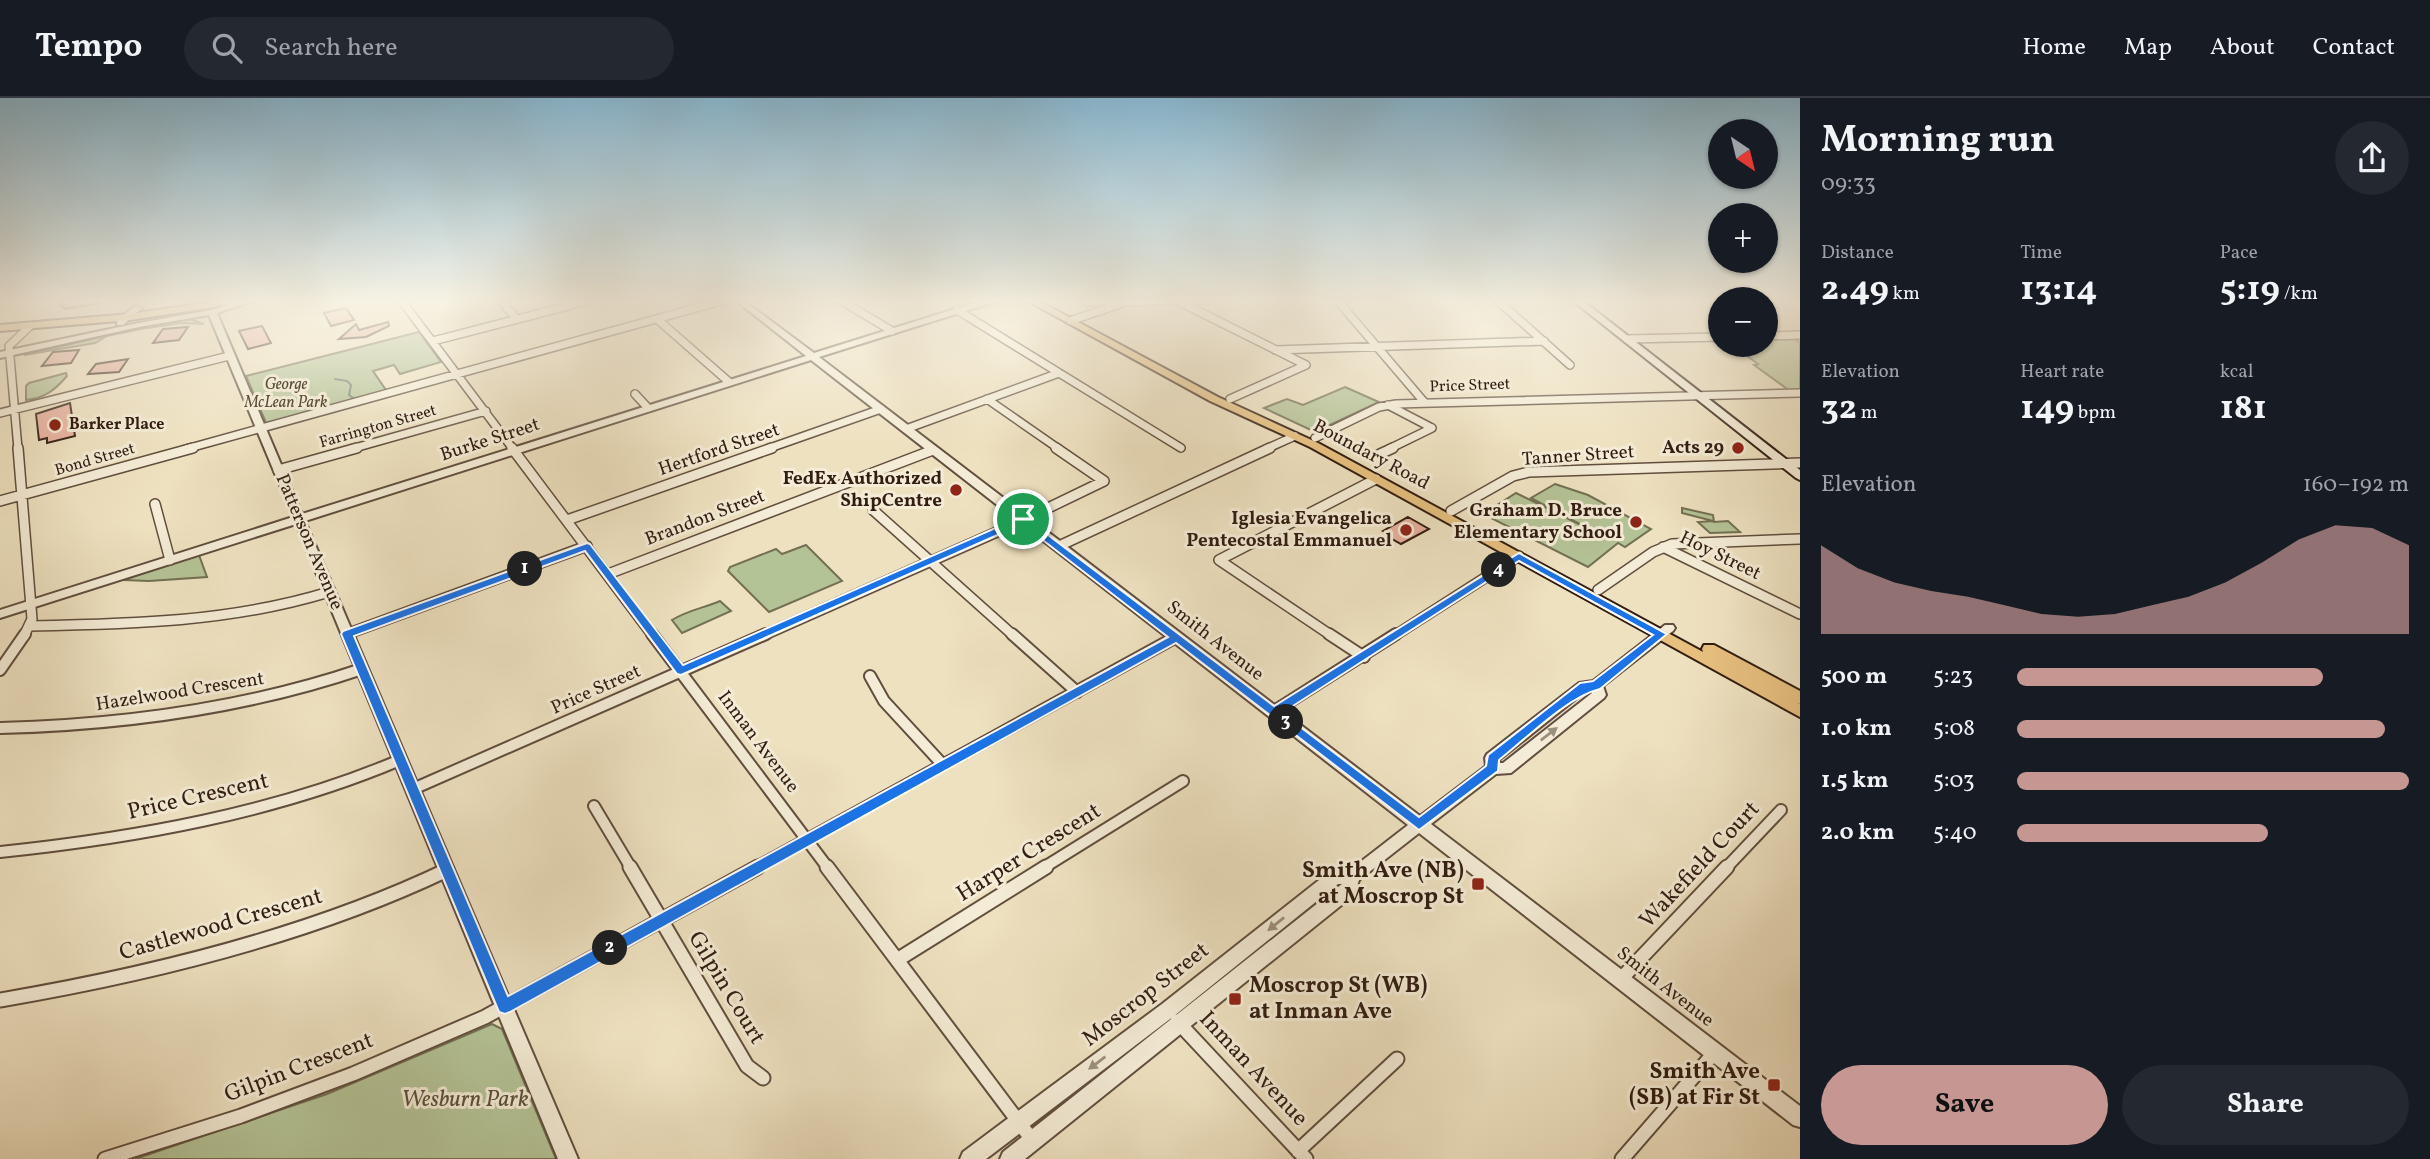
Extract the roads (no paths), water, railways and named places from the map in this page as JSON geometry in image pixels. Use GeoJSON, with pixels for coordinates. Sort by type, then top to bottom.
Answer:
{"type":"FeatureCollection","features":[{"type":"Feature","properties":{"kind":"main road","name":"Boundary Road"},"geometry":{"type":"LineString","coordinates":[[1128,350],[1214,399],[1295,436],[1519,556],[1800,698]]}},
{"type":"Feature","properties":{"kind":"main road","name":"Boundary Road"},"geometry":{"type":"LineString","coordinates":[[1134,350],[1230,399],[1315,438],[1598,590],[1800,711]]}},
{"type":"Feature","properties":{"kind":"main road"},"geometry":{"type":"LineString","coordinates":[[1640,350],[1800,476]]}},
{"type":"Feature","properties":{"kind":"main road"},"geometry":{"type":"LineString","coordinates":[[1274,426],[1315,438]]}},
{"type":"Feature","properties":{"kind":"street"},"geometry":{"type":"LineString","coordinates":[[0,670],[32,619],[15,409],[5,354],[25,350]]}},
{"type":"Feature","properties":{"kind":"street","name":"Patterson Avenue"},"geometry":{"type":"LineString","coordinates":[[226,350],[568,1159]]}},
{"type":"Feature","properties":{"kind":"street","name":"Inman Avenue"},"geometry":{"type":"LineString","coordinates":[[439,350],[1033,1141]]}},
{"type":"Feature","properties":{"kind":"street","name":"Bond Street"},"geometry":{"type":"LineString","coordinates":[[0,501],[546,350]]}},
{"type":"Feature","properties":{"kind":"street"},"geometry":{"type":"LineString","coordinates":[[692,350],[729,382]]}},
{"type":"Feature","properties":{"kind":"street","name":"Smith Avenue"},"geometry":{"type":"LineString","coordinates":[[804,350],[1800,1118]]}},
{"type":"Feature","properties":{"kind":"street","name":"Burke Street"},"geometry":{"type":"LineString","coordinates":[[0,614],[833,350]]}},
{"type":"Feature","properties":{"kind":"street"},"geometry":{"type":"LineString","coordinates":[[1021,350],[1181,448]]}},
{"type":"Feature","properties":{"kind":"street"},"geometry":{"type":"LineString","coordinates":[[1275,350],[1285,350]]}},
{"type":"Feature","properties":{"kind":"street"},"geometry":{"type":"LineString","coordinates":[[1230,399],[1305,368],[1304,364],[1275,350]]}},
{"type":"Feature","properties":{"kind":"street"},"geometry":{"type":"LineString","coordinates":[[1379,350],[1425,402]]}},
{"type":"Feature","properties":{"kind":"street"},"geometry":{"type":"LineString","coordinates":[[1553,350],[1570,365]]}},
{"type":"Feature","properties":{"kind":"street"},"geometry":{"type":"LineString","coordinates":[[0,413],[229,356]]}},
{"type":"Feature","properties":{"kind":"street"},"geometry":{"type":"LineString","coordinates":[[906,429],[1059,373]]}},
{"type":"Feature","properties":{"kind":"street","name":"Price Street"},"geometry":{"type":"LineString","coordinates":[[1315,438],[1388,405],[1800,393]]}},
{"type":"Feature","properties":{"kind":"street"},"geometry":{"type":"LineString","coordinates":[[635,394],[648,408]]}},
{"type":"Feature","properties":{"kind":"street","name":"Price Street"},"geometry":{"type":"LineString","coordinates":[[413,789],[930,561],[1104,481],[987,400]]}},
{"type":"Feature","properties":{"kind":"street"},"geometry":{"type":"LineString","coordinates":[[1380,454],[1432,428],[1388,405]]}},
{"type":"Feature","properties":{"kind":"street","name":"Hertford Street"},"geometry":{"type":"LineString","coordinates":[[567,520],[881,409]]}},
{"type":"Feature","properties":{"kind":"street","name":"Farrington Street"},"geometry":{"type":"LineString","coordinates":[[278,470],[485,411]]}},
{"type":"Feature","properties":{"kind":"street"},"geometry":{"type":"LineString","coordinates":[[1059,546],[1295,436]]}},
{"type":"Feature","properties":{"kind":"street","name":"Brandon Street"},"geometry":{"type":"LineString","coordinates":[[608,575],[933,450]]}},
{"type":"Feature","properties":{"kind":"street","name":"Tanner Street"},"geometry":{"type":"LineString","coordinates":[[1451,511],[1513,477],[1529,472],[1800,463]]}},
{"type":"Feature","properties":{"kind":"street"},"geometry":{"type":"LineString","coordinates":[[1364,657],[1219,560],[1376,479]]}},
{"type":"Feature","properties":{"kind":"street"},"geometry":{"type":"LineString","coordinates":[[155,505],[170,560]]}},
{"type":"Feature","properties":{"kind":"street"},"geometry":{"type":"LineString","coordinates":[[873,510],[1077,692]]}},
{"type":"Feature","properties":{"kind":"street"},"geometry":{"type":"LineString","coordinates":[[1598,590],[1663,547],[1683,543],[1800,539]]}},
{"type":"Feature","properties":{"kind":"street"},"geometry":{"type":"LineString","coordinates":[[347,634],[587,546]]}},
{"type":"Feature","properties":{"kind":"street","name":"Hoy Street"},"geometry":{"type":"LineString","coordinates":[[1663,547],[1800,614]]}},
{"type":"Feature","properties":{"kind":"street"},"geometry":{"type":"LineString","coordinates":[[1273,712],[1364,657],[1519,556]]}},
{"type":"Feature","properties":{"kind":"street"},"geometry":{"type":"LineString","coordinates":[[30,626],[113,626],[186,621],[255,610],[329,592]]}},
{"type":"Feature","properties":{"kind":"street","name":"Moscrop Street"},"geometry":{"type":"LineString","coordinates":[[1010,1159],[1348,890],[1353,876],[1493,768],[1506,768],[1599,695],[1596,685],[1665,631]]}},
{"type":"Feature","properties":{"kind":"street","name":"Gilpin Crescent"},"geometry":{"type":"LineString","coordinates":[[105,1159],[241,1116],[353,1074],[505,1007],[1177,637]]}},
{"type":"Feature","properties":{"kind":"street","name":"Hazelwood Crescent"},"geometry":{"type":"LineString","coordinates":[[0,728],[78,725],[167,715],[259,698],[362,669]]}},
{"type":"Feature","properties":{"kind":"street"},"geometry":{"type":"LineString","coordinates":[[870,676],[884,701],[943,765]]}},
{"type":"Feature","properties":{"kind":"street","name":"Price Crescent"},"geometry":{"type":"LineString","coordinates":[[0,852],[65,845],[201,820],[320,788],[400,760]]}},
{"type":"Feature","properties":{"kind":"street","name":"Harper Crescent"},"geometry":{"type":"LineString","coordinates":[[897,960],[1183,780]]}},
{"type":"Feature","properties":{"kind":"street","name":"Gilpin Court"},"geometry":{"type":"LineString","coordinates":[[594,806],[747,1066],[763,1078]]}},
{"type":"Feature","properties":{"kind":"street","name":"Wakefield Court"},"geometry":{"type":"LineString","coordinates":[[1620,979],[1781,810]]}},
{"type":"Feature","properties":{"kind":"street","name":"Castlewood Crescent"},"geometry":{"type":"LineString","coordinates":[[0,1000],[71,988],[189,960],[340,913],[447,870]]}},
{"type":"Feature","properties":{"kind":"street","name":"Moscrop Street"},"geometry":{"type":"LineString","coordinates":[[970,1159],[1168,1010],[1334,877],[1353,876]]}},
{"type":"Feature","properties":{"kind":"street","name":"Inman Avenue"},"geometry":{"type":"LineString","coordinates":[[1168,1010],[1302,1155]]}},
{"type":"Feature","properties":{"kind":"street"},"geometry":{"type":"LineString","coordinates":[[1622,1159],[1715,1052]]}},
{"type":"Feature","properties":{"kind":"street"},"geometry":{"type":"LineString","coordinates":[[1302,1155],[1397,1059]]}},
{"type":"Feature","properties":{"kind":"waterway"},"geometry":{"type":"LineString","coordinates":[[335,379],[347,381],[351,385],[349,395],[356,400]]}},
{"type":"Feature","properties":{"kind":"place","name":"Barker Place"},"geometry":{"type":"Point","coordinates":[55,425]}},
{"type":"Feature","properties":{"kind":"place","name":"Acts 29"},"geometry":{"type":"Point","coordinates":[1738,448]}},
{"type":"Feature","properties":{"kind":"place","name":"FedEx Authorized ShipCentre"},"geometry":{"type":"Point","coordinates":[956,490]}},
{"type":"Feature","properties":{"kind":"place","name":"Graham D. Bruce Elementary School"},"geometry":{"type":"Point","coordinates":[1636,522]}},
{"type":"Feature","properties":{"kind":"place","name":"Iglesia Evangelica Pentecostal Emmanuel"},"geometry":{"type":"Point","coordinates":[1406,530]}},
{"type":"Feature","properties":{"kind":"place","name":"Smith Ave (NB) at Moscrop St"},"geometry":{"type":"Point","coordinates":[1478,884]}},
{"type":"Feature","properties":{"kind":"place","name":"Moscrop St (WB) at Inman Ave"},"geometry":{"type":"Point","coordinates":[1235,999]}},
{"type":"Feature","properties":{"kind":"place","name":"Smith Ave (SB) at Fir St"},"geometry":{"type":"Point","coordinates":[1774,1085]}},
{"type":"Feature","properties":{"kind":"park label","name":"George McLean Park"},"geometry":{"type":"Point","coordinates":[286,394]}},
{"type":"Feature","properties":{"kind":"park label","name":"Wesburn Park"},"geometry":{"type":"Point","coordinates":[465,1100]}}]}
